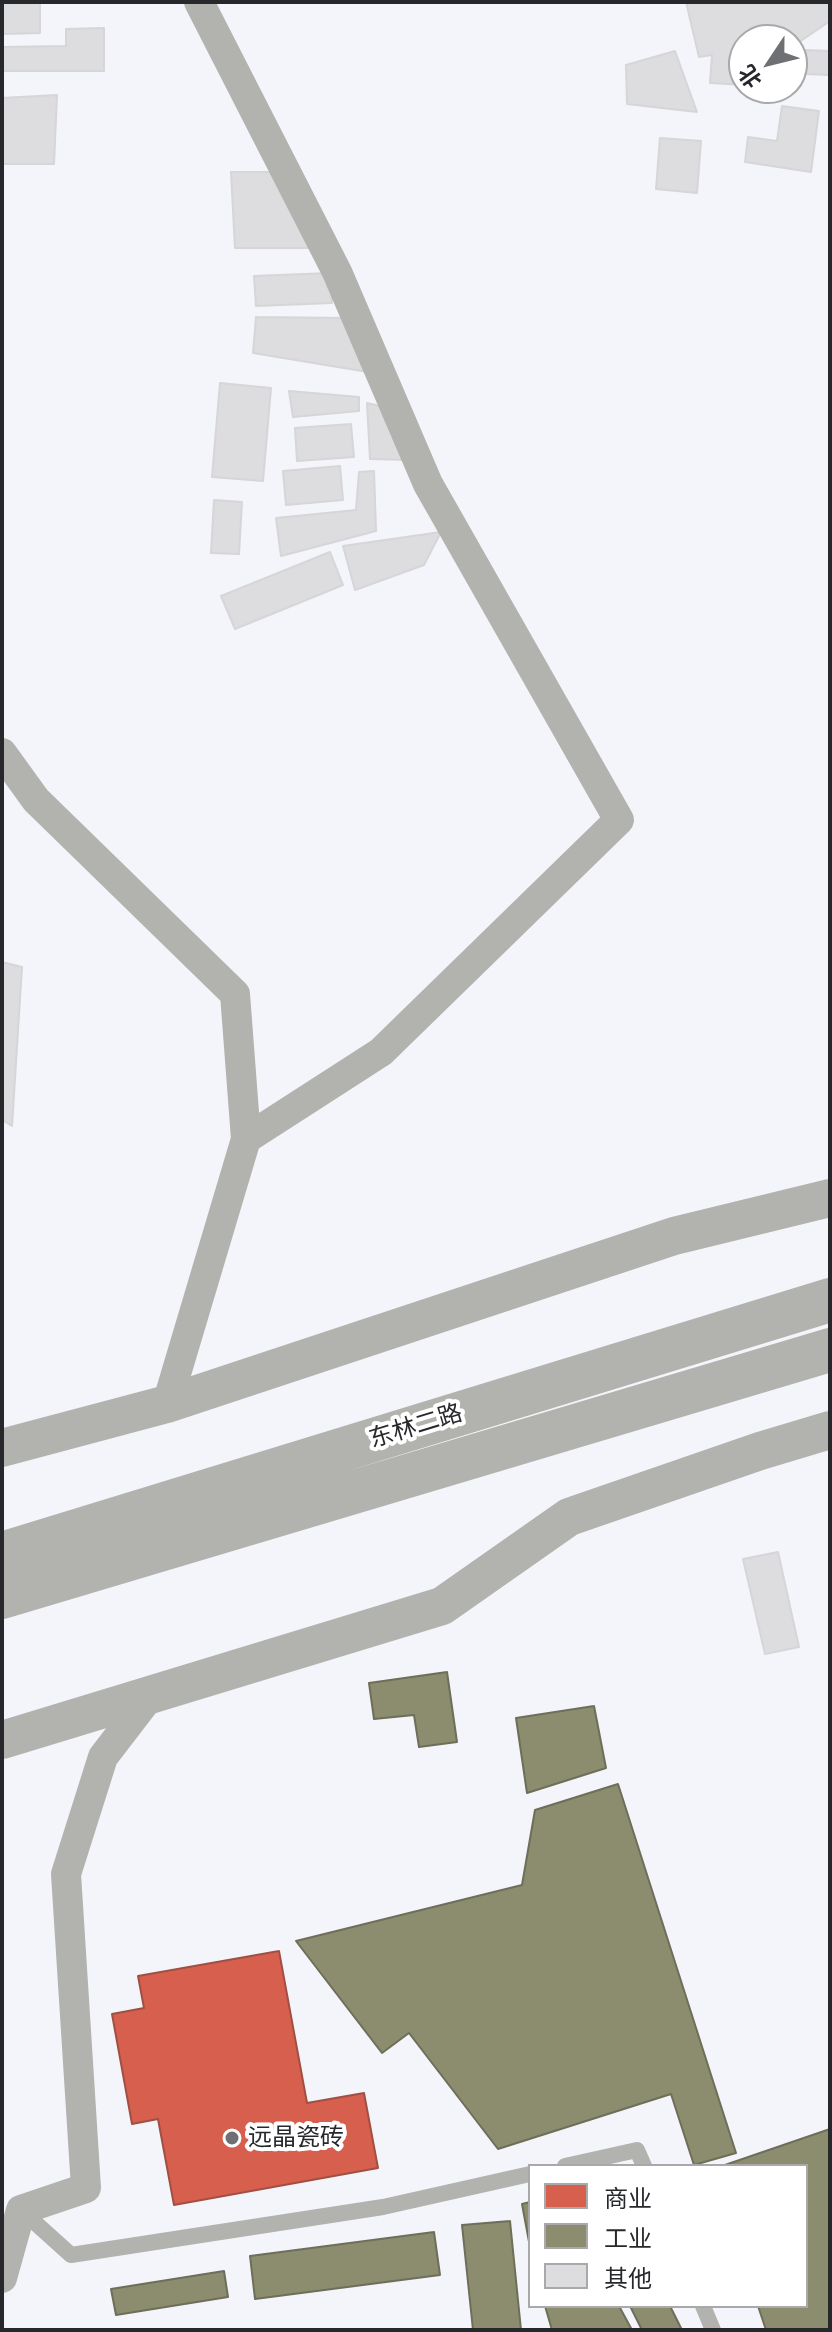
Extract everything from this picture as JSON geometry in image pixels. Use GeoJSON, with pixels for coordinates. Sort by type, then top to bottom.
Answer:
{"type":"FeatureCollection","features":[{"type":"Feature","properties":{"kind":"main road","name":"东林二路"},"geometry":{"type":"LineString","coordinates":[[2,1554],[830,1300]]}},
{"type":"Feature","properties":{"kind":"main road","name":"东林二路"},"geometry":{"type":"LineString","coordinates":[[2,1597],[165,1551],[830,1350]]}},
{"type":"Feature","properties":{"kind":"street"},"geometry":{"type":"LineString","coordinates":[[199,2],[337,272],[428,484],[619,820],[381,1052],[246,1139]]}},
{"type":"Feature","properties":{"kind":"street"},"geometry":{"type":"LineString","coordinates":[[2,753],[36,800],[235,994],[246,1139],[167,1404]]}},
{"type":"Feature","properties":{"kind":"street"},"geometry":{"type":"LineString","coordinates":[[2,1448],[167,1404],[674,1236],[830,1198]]}},
{"type":"Feature","properties":{"kind":"street"},"geometry":{"type":"LineString","coordinates":[[2,1740],[442,1606],[569,1517],[830,1430]]}},
{"type":"Feature","properties":{"kind":"street"},"geometry":{"type":"LineString","coordinates":[[2,2278],[21,2210],[86,2188],[66,1874],[103,1757],[149,1697]]}},
{"type":"Feature","properties":{"kind":"lane"},"geometry":{"type":"LineString","coordinates":[[574,2164],[637,2150],[643,2164]]}},
{"type":"Feature","properties":{"kind":"lane"},"geometry":{"type":"LineString","coordinates":[[21,2210],[71,2255],[383,2207],[528,2174]]}},
{"type":"Feature","properties":{"kind":"lane"},"geometry":{"type":"LineString","coordinates":[[704,2308],[713,2330]]}},
{"type":"Feature","properties":{"kind":"building: 商业"},"geometry":{"type":"Polygon","coordinates":[[[279,1951],[307,2103],[364,2093],[378,2168],[174,2205],[158,2119],[132,2124],[112,2014],[144,2008],[138,1976],[279,1951]]]}},
{"type":"Feature","properties":{"kind":"building: 工业"},"geometry":{"type":"Polygon","coordinates":[[[447,1672],[457,1742],[419,1747],[414,1715],[374,1719],[369,1683],[447,1672]]]}},
{"type":"Feature","properties":{"kind":"building: 工业"},"geometry":{"type":"Polygon","coordinates":[[[594,1706],[606,1768],[527,1793],[516,1718],[594,1706]]]}},
{"type":"Feature","properties":{"kind":"building: 工业"},"geometry":{"type":"Polygon","coordinates":[[[618,1784],[736,2153],[694,2164],[671,2094],[498,2149],[409,2033],[382,2053],[296,1941],[522,1885],[535,1810],[618,1784]]]}},
{"type":"Feature","properties":{"kind":"building: 工业"},"geometry":{"type":"Polygon","coordinates":[[[830,2129],[830,2330],[766,2330],[759,2308],[808,2308],[808,2164],[728,2164],[830,2129]]]}},
{"type":"Feature","properties":{"kind":"building: 工业"},"geometry":{"type":"Polygon","coordinates":[[[528,2202],[528,2236],[522,2204],[528,2202]]]}},
{"type":"Feature","properties":{"kind":"building: 工业"},"geometry":{"type":"Polygon","coordinates":[[[510,2221],[521,2330],[473,2330],[462,2225],[510,2221]]]}},
{"type":"Feature","properties":{"kind":"building: 工业"},"geometry":{"type":"Polygon","coordinates":[[[434,2232],[440,2275],[255,2299],[250,2256],[434,2232]]]}},
{"type":"Feature","properties":{"kind":"building: 工业"},"geometry":{"type":"Polygon","coordinates":[[[224,2271],[228,2297],[116,2315],[111,2289],[224,2271]]]}},
{"type":"Feature","properties":{"kind":"building: 工业"},"geometry":{"type":"Polygon","coordinates":[[[546,2308],[620,2308],[632,2330],[552,2330],[546,2308]]]}},
{"type":"Feature","properties":{"kind":"building: 工业"},"geometry":{"type":"Polygon","coordinates":[[[631,2308],[671,2308],[682,2330],[642,2330],[631,2308]]]}},
{"type":"Feature","properties":{"kind":"building: 其他"},"geometry":{"type":"Polygon","coordinates":[[[2,2],[40,2],[40,33],[2,34],[2,2]]]}},
{"type":"Feature","properties":{"kind":"building: 其他"},"geometry":{"type":"Polygon","coordinates":[[[686,2],[830,2],[830,21],[808,36],[808,24],[728,24],[728,84],[710,83],[712,55],[699,57],[686,2]]]}},
{"type":"Feature","properties":{"kind":"building: 其他"},"geometry":{"type":"Polygon","coordinates":[[[104,28],[104,71],[3,71],[3,47],[66,46],[66,29],[104,28]]]}},
{"type":"Feature","properties":{"kind":"building: 其他"},"geometry":{"type":"Polygon","coordinates":[[[808,50],[830,51],[830,75],[808,74],[808,50]]]}},
{"type":"Feature","properties":{"kind":"building: 其他"},"geometry":{"type":"Polygon","coordinates":[[[675,51],[697,112],[627,104],[626,65],[675,51]]]}},
{"type":"Feature","properties":{"kind":"building: 其他"},"geometry":{"type":"Polygon","coordinates":[[[57,95],[54,164],[2,164],[2,98],[57,95]]]}},
{"type":"Feature","properties":{"kind":"building: 其他"},"geometry":{"type":"Polygon","coordinates":[[[782,106],[819,111],[811,172],[745,162],[748,137],[777,141],[782,106]]]}},
{"type":"Feature","properties":{"kind":"building: 其他"},"geometry":{"type":"Polygon","coordinates":[[[660,138],[701,141],[697,193],[656,189],[660,138]]]}},
{"type":"Feature","properties":{"kind":"building: 其他"},"geometry":{"type":"Polygon","coordinates":[[[231,172],[273,172],[316,248],[235,248],[231,172]]]}},
{"type":"Feature","properties":{"kind":"building: 其他"},"geometry":{"type":"Polygon","coordinates":[[[330,273],[332,303],[256,306],[254,276],[330,273]]]}},
{"type":"Feature","properties":{"kind":"building: 其他"},"geometry":{"type":"Polygon","coordinates":[[[256,317],[345,318],[368,372],[253,353],[256,317]]]}},
{"type":"Feature","properties":{"kind":"building: 其他"},"geometry":{"type":"Polygon","coordinates":[[[220,383],[271,388],[263,481],[212,477],[220,383]]]}},
{"type":"Feature","properties":{"kind":"building: 其他"},"geometry":{"type":"Polygon","coordinates":[[[289,391],[359,397],[359,411],[293,417],[289,391]]]}},
{"type":"Feature","properties":{"kind":"building: 其他"},"geometry":{"type":"Polygon","coordinates":[[[367,403],[384,407],[410,460],[370,459],[367,403]]]}},
{"type":"Feature","properties":{"kind":"building: 其他"},"geometry":{"type":"Polygon","coordinates":[[[351,424],[354,457],[297,461],[295,428],[351,424]]]}},
{"type":"Feature","properties":{"kind":"building: 其他"},"geometry":{"type":"Polygon","coordinates":[[[340,466],[343,500],[286,505],[283,471],[340,466]]]}},
{"type":"Feature","properties":{"kind":"building: 其他"},"geometry":{"type":"Polygon","coordinates":[[[374,471],[376,531],[281,556],[276,518],[356,510],[359,472],[374,471]]]}},
{"type":"Feature","properties":{"kind":"building: 其他"},"geometry":{"type":"Polygon","coordinates":[[[214,500],[242,502],[239,554],[211,553],[214,500]]]}},
{"type":"Feature","properties":{"kind":"building: 其他"},"geometry":{"type":"Polygon","coordinates":[[[441,532],[424,565],[355,590],[343,546],[441,532]]]}},
{"type":"Feature","properties":{"kind":"building: 其他"},"geometry":{"type":"Polygon","coordinates":[[[330,552],[343,585],[235,629],[221,596],[330,552]]]}},
{"type":"Feature","properties":{"kind":"building: 其他"},"geometry":{"type":"Polygon","coordinates":[[[2,962],[22,967],[12,1126],[2,1120],[2,962]]]}},
{"type":"Feature","properties":{"kind":"building: 其他"},"geometry":{"type":"Polygon","coordinates":[[[778,1552],[799,1647],[765,1654],[743,1559],[778,1552]]]}},
{"type":"Feature","properties":{"kind":"place","name":"远晶瓷砖"},"geometry":{"type":"Point","coordinates":[232,2138]}}]}
